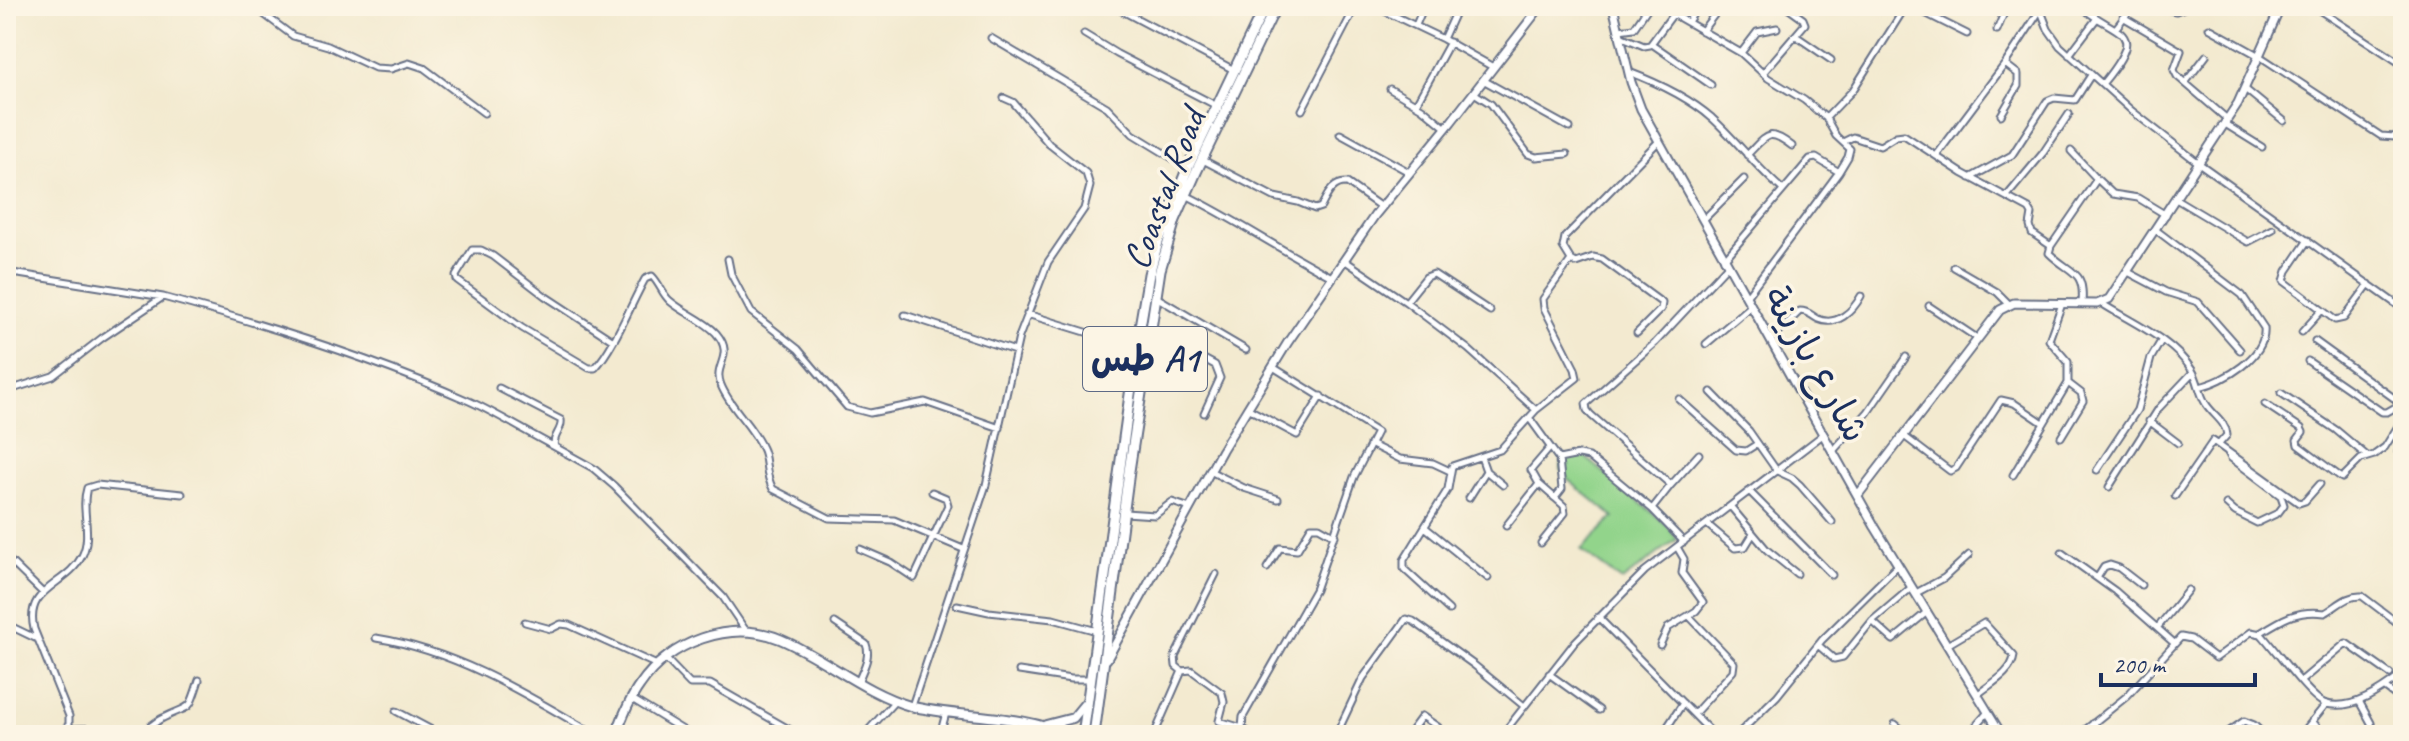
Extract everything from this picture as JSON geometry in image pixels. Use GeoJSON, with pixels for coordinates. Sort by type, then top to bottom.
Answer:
{"type":"FeatureCollection","features":[{"type":"Feature","properties":{"kind":"highway","name":"Coastal Road"},"geometry":{"type":"LineString","coordinates":[[1083,735],[1137,344],[1158,242],[1188,167],[1265,6]]}},
{"type":"Feature","properties":{"kind":"highway","name":"Coastal Road"},"geometry":{"type":"LineString","coordinates":[[1094,735],[1149,329],[1167,245],[1202,159],[1276,6]]}},
{"type":"Feature","properties":{"kind":"main road"},"geometry":{"type":"LineString","coordinates":[[616,735],[632,699],[665,658],[700,639],[723,633],[747,632],[779,639],[895,701],[946,713],[1046,725],[1065,735]]}},
{"type":"Feature","properties":{"kind":"main road"},"geometry":{"type":"LineString","coordinates":[[1046,725],[1073,718],[1082,710],[1089,696]]}},
{"type":"Feature","properties":{"kind":"street"},"geometry":{"type":"LineString","coordinates":[[253,6],[293,36],[328,46],[375,68],[391,69],[409,63],[424,68],[484,113]]}},
{"type":"Feature","properties":{"kind":"street"},"geometry":{"type":"LineString","coordinates":[[1113,6],[1234,70]]}},
{"type":"Feature","properties":{"kind":"street"},"geometry":{"type":"LineString","coordinates":[[1302,110],[1356,6]]}},
{"type":"Feature","properties":{"kind":"street"},"geometry":{"type":"LineString","coordinates":[[1374,6],[1493,67]]}},
{"type":"Feature","properties":{"kind":"street"},"geometry":{"type":"LineString","coordinates":[[1390,14],[1394,6]]}},
{"type":"Feature","properties":{"kind":"street"},"geometry":{"type":"LineString","coordinates":[[1416,25],[1424,6]]}},
{"type":"Feature","properties":{"kind":"street"},"geometry":{"type":"LineString","coordinates":[[1416,104],[1446,41],[1458,6]]}},
{"type":"Feature","properties":{"kind":"street"},"geometry":{"type":"LineString","coordinates":[[1103,664],[1210,471],[1273,366],[1381,207],[1447,128],[1538,9],[1525,6]]}},
{"type":"Feature","properties":{"kind":"street","name":"شارع بازينة"},"geometry":{"type":"LineString","coordinates":[[1613,6],[1641,109],[1898,565],[2002,735]]}},
{"type":"Feature","properties":{"kind":"street"},"geometry":{"type":"LineString","coordinates":[[1619,33],[1634,28],[1649,6]]}},
{"type":"Feature","properties":{"kind":"street"},"geometry":{"type":"LineString","coordinates":[[1619,33],[1644,46],[1652,44],[1673,14],[1675,6]]}},
{"type":"Feature","properties":{"kind":"street"},"geometry":{"type":"LineString","coordinates":[[1688,22],[1698,6]]}},
{"type":"Feature","properties":{"kind":"street"},"geometry":{"type":"LineString","coordinates":[[1702,31],[1721,6]]}},
{"type":"Feature","properties":{"kind":"street"},"geometry":{"type":"LineString","coordinates":[[1763,73],[1806,23],[1785,6]]}},
{"type":"Feature","properties":{"kind":"street"},"geometry":{"type":"LineString","coordinates":[[1826,118],[1853,90],[1908,6],[1967,34]]}},
{"type":"Feature","properties":{"kind":"street"},"geometry":{"type":"LineString","coordinates":[[1997,30],[2007,6]]}},
{"type":"Feature","properties":{"kind":"street"},"geometry":{"type":"LineString","coordinates":[[2080,6],[2122,32],[2125,39],[2125,53],[2103,83]]}},
{"type":"Feature","properties":{"kind":"street"},"geometry":{"type":"LineString","coordinates":[[2089,13],[2093,6]]}},
{"type":"Feature","properties":{"kind":"street"},"geometry":{"type":"LineString","coordinates":[[2116,28],[2133,6]]}},
{"type":"Feature","properties":{"kind":"street"},"geometry":{"type":"LineString","coordinates":[[2152,6],[2181,11],[2189,6]]}},
{"type":"Feature","properties":{"kind":"street"},"geometry":{"type":"LineString","coordinates":[[1858,495],[1996,312],[2009,304],[2101,303],[2109,299],[2227,122],[2261,57],[2281,6]]}},
{"type":"Feature","properties":{"kind":"street"},"geometry":{"type":"LineString","coordinates":[[2313,6],[2403,65]]}},
{"type":"Feature","properties":{"kind":"street"},"geometry":{"type":"LineString","coordinates":[[2039,9],[2052,36],[2069,55],[2132,111],[2200,164],[2403,309]]}},
{"type":"Feature","properties":{"kind":"street"},"geometry":{"type":"LineString","coordinates":[[1936,156],[2005,64],[2039,9]]}},
{"type":"Feature","properties":{"kind":"street"},"geometry":{"type":"LineString","coordinates":[[1673,14],[1741,53],[1763,73],[1826,118],[1850,152],[1783,251],[1746,297]]}},
{"type":"Feature","properties":{"kind":"street"},"geometry":{"type":"LineString","coordinates":[[2123,17],[2181,51],[2174,70],[2177,76],[2227,122],[2262,147]]}},
{"type":"Feature","properties":{"kind":"street"},"geometry":{"type":"LineString","coordinates":[[2069,55],[2097,18]]}},
{"type":"Feature","properties":{"kind":"street"},"geometry":{"type":"LineString","coordinates":[[1741,53],[1757,32],[1777,28]]}},
{"type":"Feature","properties":{"kind":"street"},"geometry":{"type":"LineString","coordinates":[[2209,28],[2261,57],[2381,136],[2395,137],[2403,127]]}},
{"type":"Feature","properties":{"kind":"street"},"geometry":{"type":"LineString","coordinates":[[1084,34],[1217,106]]}},
{"type":"Feature","properties":{"kind":"street"},"geometry":{"type":"LineString","coordinates":[[1796,36],[1831,60]]}},
{"type":"Feature","properties":{"kind":"street"},"geometry":{"type":"LineString","coordinates":[[991,38],[1107,107],[1133,134],[1188,167]]}},
{"type":"Feature","properties":{"kind":"street"},"geometry":{"type":"LineString","coordinates":[[1652,44],[1711,85]]}},
{"type":"Feature","properties":{"kind":"street"},"geometry":{"type":"LineString","coordinates":[[2185,83],[2206,56]]}},
{"type":"Feature","properties":{"kind":"street"},"geometry":{"type":"LineString","coordinates":[[2001,115],[2019,82],[2018,74],[2005,64]]}},
{"type":"Feature","properties":{"kind":"street"},"geometry":{"type":"LineString","coordinates":[[1629,72],[1653,81],[1711,118],[1783,190]]}},
{"type":"Feature","properties":{"kind":"street"},"geometry":{"type":"LineString","coordinates":[[1970,178],[2012,155],[2047,101],[2054,98],[2075,100],[2091,75]]}},
{"type":"Feature","properties":{"kind":"street"},"geometry":{"type":"LineString","coordinates":[[1483,80],[1570,128]]}},
{"type":"Feature","properties":{"kind":"street"},"geometry":{"type":"LineString","coordinates":[[1390,89],[1447,128]]}},
{"type":"Feature","properties":{"kind":"street"},"geometry":{"type":"LineString","coordinates":[[2245,89],[2284,121]]}},
{"type":"Feature","properties":{"kind":"street"},"geometry":{"type":"LineString","coordinates":[[1473,92],[1491,104],[1528,154],[1536,157],[1567,154]]}},
{"type":"Feature","properties":{"kind":"street"},"geometry":{"type":"LineString","coordinates":[[912,706],[986,485],[1015,351],[1027,314],[1048,262],[1084,209],[1090,186],[1086,173],[1049,144],[1013,102],[1004,98]]}},
{"type":"Feature","properties":{"kind":"street"},"geometry":{"type":"LineString","coordinates":[[2006,196],[2043,153],[2069,114]]}},
{"type":"Feature","properties":{"kind":"street"},"geometry":{"type":"LineString","coordinates":[[1340,134],[1410,173]]}},
{"type":"Feature","properties":{"kind":"street"},"geometry":{"type":"LineString","coordinates":[[1747,155],[1771,134],[1792,146]]}},
{"type":"Feature","properties":{"kind":"street"},"geometry":{"type":"LineString","coordinates":[[1843,142],[1853,137],[1880,146],[1896,136],[1904,135],[1970,178],[2032,211],[2032,233],[2051,246]]}},
{"type":"Feature","properties":{"kind":"street"},"geometry":{"type":"LineString","coordinates":[[1637,333],[1661,309],[1662,303],[1602,259],[1593,257],[1576,263],[1563,247],[1565,237],[1659,141]]}},
{"type":"Feature","properties":{"kind":"street"},"geometry":{"type":"LineString","coordinates":[[2071,151],[2113,194],[2138,198],[2166,215]]}},
{"type":"Feature","properties":{"kind":"street"},"geometry":{"type":"LineString","coordinates":[[1671,485],[1591,415],[1586,404],[1655,343],[1726,263],[1810,159],[1816,158],[1839,172]]}},
{"type":"Feature","properties":{"kind":"street"},"geometry":{"type":"LineString","coordinates":[[1202,159],[1265,193],[1315,209],[1321,207],[1334,187],[1342,182],[1381,207]]}},
{"type":"Feature","properties":{"kind":"street"},"geometry":{"type":"LineString","coordinates":[[1702,220],[1744,179]]}},
{"type":"Feature","properties":{"kind":"street"},"geometry":{"type":"LineString","coordinates":[[2082,303],[2081,279],[2049,253],[2097,179]]}},
{"type":"Feature","properties":{"kind":"street"},"geometry":{"type":"LineString","coordinates":[[1186,195],[1232,218],[1332,277]]}},
{"type":"Feature","properties":{"kind":"street"},"geometry":{"type":"LineString","coordinates":[[2176,199],[2248,242],[2273,229]]}},
{"type":"Feature","properties":{"kind":"street"},"geometry":{"type":"LineString","coordinates":[[2156,230],[2242,295],[2264,328],[2264,337],[2257,350],[2236,371],[2217,384],[2199,387]]}},
{"type":"Feature","properties":{"kind":"street"},"geometry":{"type":"LineString","coordinates":[[2308,240],[2287,271],[2284,281],[2335,320],[2342,320],[2369,284]]}},
{"type":"Feature","properties":{"kind":"street"},"geometry":{"type":"LineString","coordinates":[[612,340],[586,326],[481,250],[472,250],[456,276],[457,280],[522,328],[589,368],[595,368],[600,363],[645,279],[652,276],[671,302],[716,333],[726,352],[719,372],[721,386],[762,447],[765,468],[773,489],[829,518],[894,520],[963,549]]}},
{"type":"Feature","properties":{"kind":"street"},"geometry":{"type":"LineString","coordinates":[[728,259],[731,274],[751,312],[798,349],[847,407],[870,413],[925,402],[1000,428]]}},
{"type":"Feature","properties":{"kind":"street"},"geometry":{"type":"LineString","coordinates":[[1343,260],[1468,349],[1536,410]]}},
{"type":"Feature","properties":{"kind":"street"},"geometry":{"type":"LineString","coordinates":[[1449,610],[1403,565],[1448,489],[1450,471],[1458,462],[1500,450],[1536,410],[1577,378],[1543,302],[1571,260]]}},
{"type":"Feature","properties":{"kind":"street"},"geometry":{"type":"LineString","coordinates":[[1954,267],[1997,292],[2009,304]]}},
{"type":"Feature","properties":{"kind":"street"},"geometry":{"type":"LineString","coordinates":[[6,272],[163,297],[272,326],[471,402],[593,468],[723,597],[747,632]]}},
{"type":"Feature","properties":{"kind":"street"},"geometry":{"type":"LineString","coordinates":[[2128,272],[2166,292],[2198,302],[2240,350]]}},
{"type":"Feature","properties":{"kind":"street"},"geometry":{"type":"LineString","coordinates":[[1406,302],[1426,277],[1434,274],[1490,311]]}},
{"type":"Feature","properties":{"kind":"street"},"geometry":{"type":"LineString","coordinates":[[1770,340],[1800,311],[1808,311],[1818,319],[1837,319],[1850,313],[1861,296]]}},
{"type":"Feature","properties":{"kind":"street"},"geometry":{"type":"LineString","coordinates":[[6,391],[53,376],[163,297]]}},
{"type":"Feature","properties":{"kind":"street"},"geometry":{"type":"LineString","coordinates":[[1155,297],[1246,350]]}},
{"type":"Feature","properties":{"kind":"street"},"geometry":{"type":"LineString","coordinates":[[2013,475],[2068,383],[2068,362],[2049,340],[2062,303]]}},
{"type":"Feature","properties":{"kind":"street"},"geometry":{"type":"LineString","coordinates":[[2101,303],[2176,350],[2193,372],[2207,406],[2227,430],[2227,435],[2219,444]]}},
{"type":"Feature","properties":{"kind":"street"},"geometry":{"type":"LineString","coordinates":[[1706,344],[1751,306]]}},
{"type":"Feature","properties":{"kind":"street"},"geometry":{"type":"LineString","coordinates":[[1929,306],[1977,338]]}},
{"type":"Feature","properties":{"kind":"street"},"geometry":{"type":"LineString","coordinates":[[2302,332],[2322,310]]}},
{"type":"Feature","properties":{"kind":"street"},"geometry":{"type":"LineString","coordinates":[[1027,314],[1137,344]]}},
{"type":"Feature","properties":{"kind":"street"},"geometry":{"type":"LineString","coordinates":[[905,315],[1015,351]]}},
{"type":"Feature","properties":{"kind":"street"},"geometry":{"type":"LineString","coordinates":[[1149,329],[1215,365],[1220,378],[1204,413]]}},
{"type":"Feature","properties":{"kind":"street"},"geometry":{"type":"LineString","coordinates":[[2097,470],[2137,410],[2151,358],[2161,341]]}},
{"type":"Feature","properties":{"kind":"street"},"geometry":{"type":"LineString","coordinates":[[2308,361],[2382,412],[2402,404],[2315,341]]}},
{"type":"Feature","properties":{"kind":"street"},"geometry":{"type":"LineString","coordinates":[[1833,451],[1868,412],[1906,357]]}},
{"type":"Feature","properties":{"kind":"street"},"geometry":{"type":"LineString","coordinates":[[1242,728],[1243,717],[1259,686],[1315,590],[1350,486],[1376,430],[1273,366]]}},
{"type":"Feature","properties":{"kind":"street"},"geometry":{"type":"LineString","coordinates":[[2109,487],[2149,421],[2172,391],[2193,372]]}},
{"type":"Feature","properties":{"kind":"street"},"geometry":{"type":"LineString","coordinates":[[2061,437],[2083,401],[2081,393],[2068,383]]}},
{"type":"Feature","properties":{"kind":"street"},"geometry":{"type":"LineString","coordinates":[[499,388],[561,420],[555,447]]}},
{"type":"Feature","properties":{"kind":"street"},"geometry":{"type":"LineString","coordinates":[[1711,392],[1749,431],[1777,471],[1800,485],[1832,522]]}},
{"type":"Feature","properties":{"kind":"street"},"geometry":{"type":"LineString","coordinates":[[2281,393],[2336,430],[2367,457]]}},
{"type":"Feature","properties":{"kind":"street"},"geometry":{"type":"LineString","coordinates":[[1247,408],[1297,435],[1321,396]]}},
{"type":"Feature","properties":{"kind":"street"},"geometry":{"type":"LineString","coordinates":[[1679,399],[1736,450],[1746,451],[1757,444]]}},
{"type":"Feature","properties":{"kind":"street"},"geometry":{"type":"LineString","coordinates":[[1904,436],[1950,471],[1956,468],[2001,400],[2007,400],[2042,422]]}},
{"type":"Feature","properties":{"kind":"street"},"geometry":{"type":"LineString","coordinates":[[2265,404],[2301,428],[2303,432],[2297,440],[2298,445],[2341,478],[2385,447],[2403,418]]}},
{"type":"Feature","properties":{"kind":"street"},"geometry":{"type":"LineString","coordinates":[[1530,419],[1559,459],[1562,489],[1555,498]]}},
{"type":"Feature","properties":{"kind":"street"},"geometry":{"type":"LineString","coordinates":[[2149,421],[2178,443]]}},
{"type":"Feature","properties":{"kind":"street"},"geometry":{"type":"LineString","coordinates":[[1502,735],[1598,617],[1645,571],[1824,434]]}},
{"type":"Feature","properties":{"kind":"street"},"geometry":{"type":"LineString","coordinates":[[2175,496],[2212,441],[2299,503],[2305,501],[2320,484]]}},
{"type":"Feature","properties":{"kind":"street"},"geometry":{"type":"LineString","coordinates":[[1370,444],[1400,459],[1433,463],[1450,471]]}},
{"type":"Feature","properties":{"kind":"street"},"geometry":{"type":"LineString","coordinates":[[1541,543],[1565,513],[1564,506],[1539,484],[1531,470],[1549,449]]}},
{"type":"Feature","properties":{"kind":"street"},"geometry":{"type":"LineString","coordinates":[[2226,504],[2257,523],[2278,513],[2284,505],[2281,496],[2231,458],[2227,451]]}},
{"type":"Feature","properties":{"kind":"street"},"geometry":{"type":"LineString","coordinates":[[1652,509],[1699,454]]}},
{"type":"Feature","properties":{"kind":"street"},"geometry":{"type":"LineString","coordinates":[[1559,459],[1579,455],[1589,457],[1652,509],[1684,542]]}},
{"type":"Feature","properties":{"kind":"street"},"geometry":{"type":"LineString","coordinates":[[1481,457],[1486,471],[1503,485]]}},
{"type":"Feature","properties":{"kind":"street"},"geometry":{"type":"LineString","coordinates":[[1210,471],[1252,491],[1278,499]]}},
{"type":"Feature","properties":{"kind":"street"},"geometry":{"type":"LineString","coordinates":[[1469,498],[1486,471]]}},
{"type":"Feature","properties":{"kind":"street"},"geometry":{"type":"LineString","coordinates":[[1506,526],[1539,484]]}},
{"type":"Feature","properties":{"kind":"street"},"geometry":{"type":"LineString","coordinates":[[64,732],[69,716],[38,639],[31,613],[43,593],[82,557],[87,536],[87,488],[97,485],[182,494]]}},
{"type":"Feature","properties":{"kind":"street"},"geometry":{"type":"LineString","coordinates":[[860,549],[890,562],[914,578],[948,505],[946,498],[932,492]]}},
{"type":"Feature","properties":{"kind":"street"},"geometry":{"type":"LineString","coordinates":[[1750,492],[1832,575]]}},
{"type":"Feature","properties":{"kind":"street"},"geometry":{"type":"LineString","coordinates":[[1124,513],[1155,515],[1172,502],[1190,508]]}},
{"type":"Feature","properties":{"kind":"street"},"geometry":{"type":"LineString","coordinates":[[1731,507],[1767,550],[1797,574]]}},
{"type":"Feature","properties":{"kind":"street"},"geometry":{"type":"LineString","coordinates":[[1708,525],[1735,548],[1745,547],[1753,534]]}},
{"type":"Feature","properties":{"kind":"street"},"geometry":{"type":"LineString","coordinates":[[1267,568],[1280,548],[1297,550],[1311,527],[1319,527],[1335,536]]}},
{"type":"Feature","properties":{"kind":"street"},"geometry":{"type":"LineString","coordinates":[[1426,528],[1488,578]]}},
{"type":"Feature","properties":{"kind":"street"},"geometry":{"type":"LineString","coordinates":[[1660,645],[1668,628],[1689,616],[1703,602],[1682,573],[1684,559],[1677,547]]}},
{"type":"Feature","properties":{"kind":"street"},"geometry":{"type":"LineString","coordinates":[[2062,553],[2158,627],[2174,643]]}},
{"type":"Feature","properties":{"kind":"street"},"geometry":{"type":"LineString","coordinates":[[1818,645],[1834,659],[1839,659],[1872,621],[1914,590],[1944,578],[1969,555]]}},
{"type":"Feature","properties":{"kind":"street"},"geometry":{"type":"LineString","coordinates":[[6,557],[43,593]]}},
{"type":"Feature","properties":{"kind":"street"},"geometry":{"type":"LineString","coordinates":[[1737,735],[1777,696],[1818,645],[1898,565]]}},
{"type":"Feature","properties":{"kind":"street"},"geometry":{"type":"LineString","coordinates":[[2097,578],[2104,567],[2110,565],[2141,585]]}},
{"type":"Feature","properties":{"kind":"street"},"geometry":{"type":"LineString","coordinates":[[1216,574],[1175,656],[1176,666],[1182,671],[1191,670],[1222,693],[1224,702],[1219,721],[1253,735]]}},
{"type":"Feature","properties":{"kind":"street"},"geometry":{"type":"LineString","coordinates":[[2158,627],[2188,590]]}},
{"type":"Feature","properties":{"kind":"street"},"geometry":{"type":"LineString","coordinates":[[2079,735],[2127,696],[2174,643],[2186,637],[2216,658],[2251,632],[2259,633],[2289,616],[2312,610],[2325,613],[2344,599],[2356,596],[2362,596],[2403,627]]}},
{"type":"Feature","properties":{"kind":"street"},"geometry":{"type":"LineString","coordinates":[[957,605],[1053,619],[1098,631]]}},
{"type":"Feature","properties":{"kind":"street"},"geometry":{"type":"LineString","coordinates":[[1872,621],[1893,640],[1927,612]]}},
{"type":"Feature","properties":{"kind":"street"},"geometry":{"type":"LineString","coordinates":[[1689,616],[1734,663],[1733,671],[1694,714]]}},
{"type":"Feature","properties":{"kind":"street"},"geometry":{"type":"LineString","coordinates":[[1598,617],[1714,735]]}},
{"type":"Feature","properties":{"kind":"street"},"geometry":{"type":"LineString","coordinates":[[1342,735],[1339,729],[1363,678],[1406,619],[1474,665],[1524,706]]}},
{"type":"Feature","properties":{"kind":"street"},"geometry":{"type":"LineString","coordinates":[[525,622],[551,629],[561,624],[569,625],[657,665]]}},
{"type":"Feature","properties":{"kind":"street"},"geometry":{"type":"LineString","coordinates":[[835,623],[866,644],[868,649],[869,655],[858,682]]}},
{"type":"Feature","properties":{"kind":"street"},"geometry":{"type":"LineString","coordinates":[[1947,645],[1984,623],[2014,656],[2008,670],[1977,695]]}},
{"type":"Feature","properties":{"kind":"street"},"geometry":{"type":"LineString","coordinates":[[6,624],[38,639]]}},
{"type":"Feature","properties":{"kind":"street"},"geometry":{"type":"LineString","coordinates":[[2259,633],[2314,696],[2326,704],[2359,701],[2385,688],[2403,674]]}},
{"type":"Feature","properties":{"kind":"street"},"geometry":{"type":"LineString","coordinates":[[376,638],[412,645],[471,667],[504,682],[596,735]]}},
{"type":"Feature","properties":{"kind":"street"},"geometry":{"type":"LineString","coordinates":[[2301,681],[2346,643],[2390,674]]}},
{"type":"Feature","properties":{"kind":"street"},"geometry":{"type":"LineString","coordinates":[[665,658],[690,684],[710,684],[799,735]]}},
{"type":"Feature","properties":{"kind":"street"},"geometry":{"type":"LineString","coordinates":[[1019,671],[1091,679]]}},
{"type":"Feature","properties":{"kind":"street"},"geometry":{"type":"LineString","coordinates":[[1154,735],[1182,671]]}},
{"type":"Feature","properties":{"kind":"street"},"geometry":{"type":"LineString","coordinates":[[1549,674],[1599,710]]}},
{"type":"Feature","properties":{"kind":"street"},"geometry":{"type":"LineString","coordinates":[[64,732],[82,727],[143,731],[163,718],[187,709],[199,680]]}},
{"type":"Feature","properties":{"kind":"street"},"geometry":{"type":"LineString","coordinates":[[2385,688],[2403,701]]}},
{"type":"Feature","properties":{"kind":"street"},"geometry":{"type":"LineString","coordinates":[[632,699],[691,735]]}},
{"type":"Feature","properties":{"kind":"street"},"geometry":{"type":"LineString","coordinates":[[864,735],[895,701]]}},
{"type":"Feature","properties":{"kind":"street"},"geometry":{"type":"LineString","coordinates":[[2359,701],[2374,735]]}},
{"type":"Feature","properties":{"kind":"street"},"geometry":{"type":"LineString","coordinates":[[1662,735],[1683,703]]}},
{"type":"Feature","properties":{"kind":"street"},"geometry":{"type":"LineString","coordinates":[[2301,735],[2326,704]]}},
{"type":"Feature","properties":{"kind":"street"},"geometry":{"type":"LineString","coordinates":[[396,711],[441,735]]}},
{"type":"Feature","properties":{"kind":"street"},"geometry":{"type":"LineString","coordinates":[[1968,735],[1988,712]]}},
{"type":"Feature","properties":{"kind":"street"},"geometry":{"type":"LineString","coordinates":[[940,735],[946,713]]}},
{"type":"Feature","properties":{"kind":"street"},"geometry":{"type":"LineString","coordinates":[[1408,735],[1422,716],[1438,727]]}},
{"type":"Feature","properties":{"kind":"street"},"geometry":{"type":"LineString","coordinates":[[2224,735],[2244,721],[2254,725],[2264,735]]}},
{"type":"Feature","properties":{"kind":"street"},"geometry":{"type":"LineString","coordinates":[[2312,721],[2324,735]]}},
{"type":"Feature","properties":{"kind":"street"},"geometry":{"type":"LineString","coordinates":[[2093,723],[2104,735]]}},
{"type":"Feature","properties":{"kind":"street"},"geometry":{"type":"LineString","coordinates":[[1895,724],[1908,735]]}},
{"type":"Feature","properties":{"kind":"street"},"geometry":{"type":"LineString","coordinates":[[871,726],[873,735]]}},
{"type":"Feature","properties":{"kind":"green space"},"geometry":{"type":"Polygon","coordinates":[[[1584,456],[1666,524],[1677,539],[1622,581],[1581,550],[1614,517],[1567,479],[1561,469],[1562,458],[1584,456]]]}}]}
